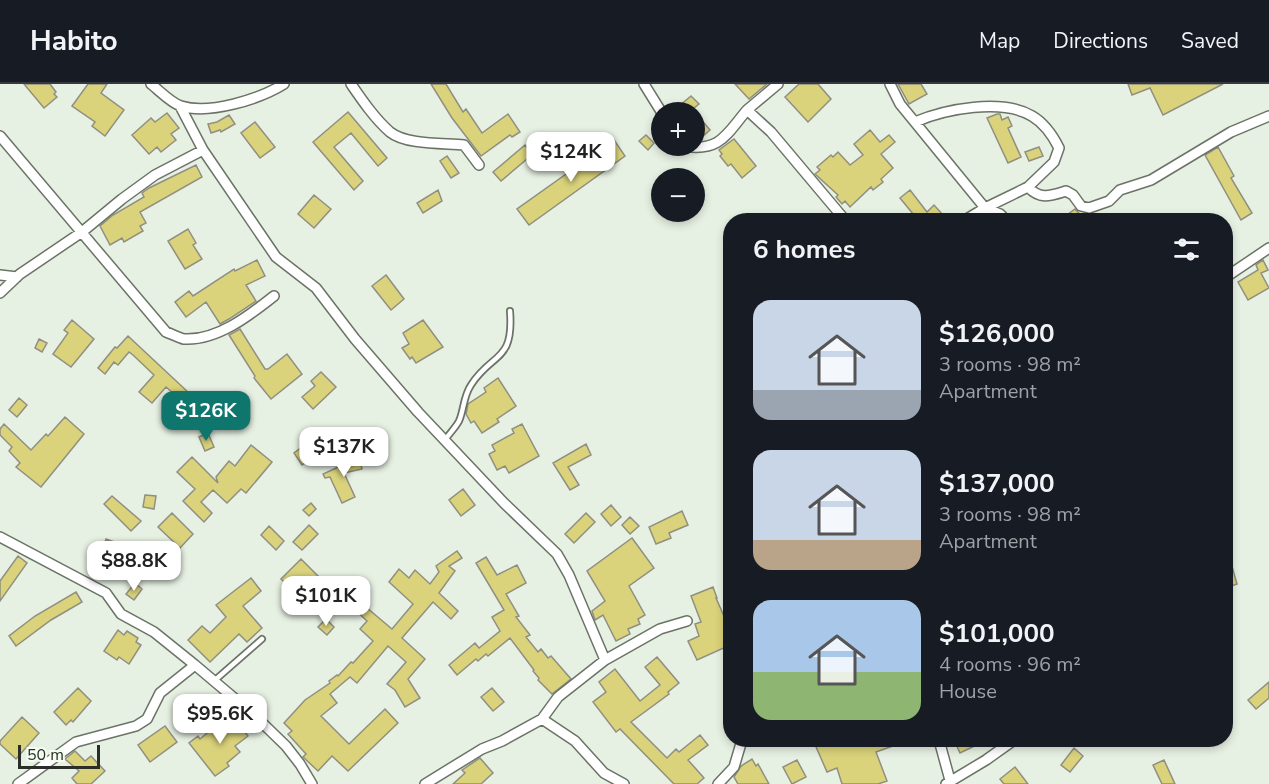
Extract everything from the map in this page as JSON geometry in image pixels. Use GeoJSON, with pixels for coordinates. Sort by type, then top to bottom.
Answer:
{"type":"FeatureCollection","features":[{"type":"Feature","properties":{"kind":"street"},"geometry":{"type":"LineString","coordinates":[[151,84],[180,106],[203,150],[276,257],[316,288],[355,339],[445,440],[504,503],[557,554],[569,575],[605,660]]}},
{"type":"Feature","properties":{"kind":"street"},"geometry":{"type":"LineString","coordinates":[[180,106],[207,109],[258,96],[284,84]]}},
{"type":"Feature","properties":{"kind":"street"},"geometry":{"type":"LineString","coordinates":[[351,84],[361,99],[392,133],[415,141],[464,145],[479,165]]}},
{"type":"Feature","properties":{"kind":"street"},"geometry":{"type":"LineString","coordinates":[[644,84],[655,102]]}},
{"type":"Feature","properties":{"kind":"street"},"geometry":{"type":"LineString","coordinates":[[705,148],[719,143],[747,110],[778,84]]}},
{"type":"Feature","properties":{"kind":"street"},"geometry":{"type":"LineString","coordinates":[[890,84],[900,104],[985,208],[998,213]]}},
{"type":"Feature","properties":{"kind":"street"},"geometry":{"type":"LineString","coordinates":[[915,122],[935,114],[975,107],[1014,109],[1033,117],[1052,135],[1059,148],[1054,162],[1028,187],[977,213]]}},
{"type":"Feature","properties":{"kind":"street"},"geometry":{"type":"LineString","coordinates":[[747,110],[771,132],[839,213]]}},
{"type":"Feature","properties":{"kind":"street"},"geometry":{"type":"LineString","coordinates":[[1028,187],[1035,195],[1044,196],[1066,191],[1073,195],[1081,206],[1089,208],[1109,201],[1120,190],[1151,180],[1232,132],[1269,116]]}},
{"type":"Feature","properties":{"kind":"street"},"geometry":{"type":"LineString","coordinates":[[0,136],[166,332],[183,339],[207,336],[254,312],[274,296]]}},
{"type":"Feature","properties":{"kind":"street"},"geometry":{"type":"LineString","coordinates":[[0,293],[17,277],[82,232],[122,199],[155,176],[203,150]]}},
{"type":"Feature","properties":{"kind":"street"},"geometry":{"type":"LineString","coordinates":[[1233,272],[1269,248]]}},
{"type":"Feature","properties":{"kind":"street"},"geometry":{"type":"LineString","coordinates":[[0,275],[17,277]]}},
{"type":"Feature","properties":{"kind":"street"},"geometry":{"type":"LineString","coordinates":[[0,537],[106,593],[121,614],[154,632],[214,681],[286,746],[312,784]]}},
{"type":"Feature","properties":{"kind":"street"},"geometry":{"type":"LineString","coordinates":[[428,783],[482,749],[542,719],[558,697],[605,660],[660,629],[687,621]]}},
{"type":"Feature","properties":{"kind":"street"},"geometry":{"type":"LineString","coordinates":[[18,784],[76,742],[136,726],[147,719],[160,693],[195,665]]}},
{"type":"Feature","properties":{"kind":"street"},"geometry":{"type":"LineString","coordinates":[[542,719],[575,741],[604,773],[624,784]]}},
{"type":"Feature","properties":{"kind":"street"},"geometry":{"type":"LineString","coordinates":[[718,784],[734,767],[740,747]]}},
{"type":"Feature","properties":{"kind":"street"},"geometry":{"type":"LineString","coordinates":[[941,747],[949,783],[1007,747]]}},
{"type":"Feature","properties":{"kind":"lane"},"geometry":{"type":"LineString","coordinates":[[445,440],[459,420],[462,403],[471,385],[507,347],[512,327],[510,311]]}},
{"type":"Feature","properties":{"kind":"lane"},"geometry":{"type":"LineString","coordinates":[[214,681],[262,639]]}},
{"type":"Feature","properties":{"kind":"building"},"geometry":{"type":"Polygon","coordinates":[[[24,84],[50,84],[57,97],[44,108],[24,84]]]}},
{"type":"Feature","properties":{"kind":"building"},"geometry":{"type":"Polygon","coordinates":[[[88,84],[107,84],[101,93],[124,110],[105,136],[92,126],[95,122],[72,106],[88,84]]]}},
{"type":"Feature","properties":{"kind":"building"},"geometry":{"type":"Polygon","coordinates":[[[431,84],[446,84],[463,112],[466,109],[482,133],[508,114],[520,132],[512,137],[510,135],[481,156],[452,118],[431,84]]]}},
{"type":"Feature","properties":{"kind":"building"},"geometry":{"type":"Polygon","coordinates":[[[735,84],[767,84],[749,99],[735,84]]]}},
{"type":"Feature","properties":{"kind":"building"},"geometry":{"type":"Polygon","coordinates":[[[799,84],[818,84],[831,99],[808,122],[785,97],[799,84]]]}},
{"type":"Feature","properties":{"kind":"building"},"geometry":{"type":"Polygon","coordinates":[[[898,84],[921,84],[927,94],[909,104],[898,84]]]}},
{"type":"Feature","properties":{"kind":"building"},"geometry":{"type":"Polygon","coordinates":[[[1128,84],[1223,84],[1163,115],[1150,88],[1132,95],[1128,84]]]}},
{"type":"Feature","properties":{"kind":"building"},"geometry":{"type":"Polygon","coordinates":[[[691,96],[697,102],[684,102],[691,96]]]}},
{"type":"Feature","properties":{"kind":"building"},"geometry":{"type":"Polygon","coordinates":[[[348,112],[387,158],[378,166],[351,133],[334,147],[363,181],[354,190],[313,142],[348,112]]]}},
{"type":"Feature","properties":{"kind":"building"},"geometry":{"type":"Polygon","coordinates":[[[167,113],[179,128],[171,134],[176,140],[161,152],[157,147],[149,154],[132,135],[151,118],[155,122],[167,113]]]}},
{"type":"Feature","properties":{"kind":"building"},"geometry":{"type":"Polygon","coordinates":[[[1000,114],[1002,120],[1008,117],[1012,126],[1008,128],[1021,157],[1008,163],[987,118],[1000,114]]]}},
{"type":"Feature","properties":{"kind":"building"},"geometry":{"type":"Polygon","coordinates":[[[229,115],[235,124],[221,132],[220,130],[211,133],[208,124],[229,115]]]}},
{"type":"Feature","properties":{"kind":"building"},"geometry":{"type":"Polygon","coordinates":[[[255,122],[275,147],[260,158],[241,133],[255,122]]]}},
{"type":"Feature","properties":{"kind":"building"},"geometry":{"type":"Polygon","coordinates":[[[705,124],[710,130],[705,134],[705,124]]]}},
{"type":"Feature","properties":{"kind":"building"},"geometry":{"type":"Polygon","coordinates":[[[870,130],[880,142],[889,135],[895,142],[881,154],[893,168],[881,179],[883,182],[873,190],[871,187],[850,207],[845,201],[842,204],[836,197],[838,195],[815,174],[820,170],[817,167],[838,152],[850,165],[863,155],[854,144],[870,130]]]}},
{"type":"Feature","properties":{"kind":"building"},"geometry":{"type":"Polygon","coordinates":[[[646,135],[651,140],[651,146],[648,150],[639,141],[646,135]]]}},
{"type":"Feature","properties":{"kind":"building"},"geometry":{"type":"Polygon","coordinates":[[[734,139],[756,166],[742,178],[731,164],[728,166],[720,156],[722,154],[719,150],[734,139]]]}},
{"type":"Feature","properties":{"kind":"building"},"geometry":{"type":"Polygon","coordinates":[[[614,140],[625,156],[529,225],[517,209],[614,140]]]}},
{"type":"Feature","properties":{"kind":"building"},"geometry":{"type":"Polygon","coordinates":[[[525,145],[533,154],[501,181],[493,172],[525,145]]]}},
{"type":"Feature","properties":{"kind":"building"},"geometry":{"type":"Polygon","coordinates":[[[1039,147],[1043,156],[1029,161],[1025,152],[1039,147]]]}},
{"type":"Feature","properties":{"kind":"building"},"geometry":{"type":"Polygon","coordinates":[[[1218,147],[1234,176],[1231,178],[1252,213],[1241,220],[1205,155],[1218,147]]]}},
{"type":"Feature","properties":{"kind":"building"},"geometry":{"type":"Polygon","coordinates":[[[447,156],[459,173],[451,178],[440,161],[447,156]]]}},
{"type":"Feature","properties":{"kind":"building"},"geometry":{"type":"Polygon","coordinates":[[[196,165],[202,177],[140,212],[146,223],[140,226],[143,231],[124,242],[122,238],[110,245],[100,226],[113,215],[144,197],[142,193],[149,188],[196,165]]]}},
{"type":"Feature","properties":{"kind":"building"},"geometry":{"type":"Polygon","coordinates":[[[438,190],[442,201],[423,213],[417,203],[438,190]]]}},
{"type":"Feature","properties":{"kind":"building"},"geometry":{"type":"Polygon","coordinates":[[[910,190],[927,212],[934,205],[941,213],[912,213],[900,198],[910,190]]]}},
{"type":"Feature","properties":{"kind":"building"},"geometry":{"type":"Polygon","coordinates":[[[314,195],[331,209],[314,228],[298,214],[314,195]]]}},
{"type":"Feature","properties":{"kind":"building"},"geometry":{"type":"Polygon","coordinates":[[[188,229],[196,243],[193,245],[202,259],[185,269],[168,241],[188,229]]]}},
{"type":"Feature","properties":{"kind":"building"},"geometry":{"type":"Polygon","coordinates":[[[257,260],[265,276],[246,285],[256,301],[220,324],[206,302],[186,317],[175,302],[189,291],[193,296],[234,269],[235,271],[257,260]]]}},
{"type":"Feature","properties":{"kind":"building"},"geometry":{"type":"Polygon","coordinates":[[[1263,260],[1268,270],[1261,273],[1269,288],[1248,300],[1238,282],[1258,270],[1256,265],[1263,260]]]}},
{"type":"Feature","properties":{"kind":"building"},"geometry":{"type":"Polygon","coordinates":[[[386,275],[404,299],[391,310],[372,286],[386,275]]]}},
{"type":"Feature","properties":{"kind":"building"},"geometry":{"type":"Polygon","coordinates":[[[72,320],[94,339],[71,367],[53,354],[68,333],[64,330],[72,320]]]}},
{"type":"Feature","properties":{"kind":"building"},"geometry":{"type":"Polygon","coordinates":[[[423,320],[443,347],[416,363],[402,348],[409,344],[403,333],[423,320]]]}},
{"type":"Feature","properties":{"kind":"building"},"geometry":{"type":"Polygon","coordinates":[[[240,329],[265,369],[287,354],[302,374],[271,399],[254,378],[255,376],[229,335],[240,329]]]}},
{"type":"Feature","properties":{"kind":"building"},"geometry":{"type":"Polygon","coordinates":[[[128,336],[204,407],[187,428],[179,420],[189,407],[166,387],[152,403],[139,392],[154,375],[129,352],[118,365],[114,362],[105,374],[98,368],[115,347],[117,348],[128,336]]]}},
{"type":"Feature","properties":{"kind":"building"},"geometry":{"type":"Polygon","coordinates":[[[39,339],[47,343],[42,352],[35,348],[39,339]]]}},
{"type":"Feature","properties":{"kind":"building"},"geometry":{"type":"Polygon","coordinates":[[[321,372],[336,387],[313,409],[302,397],[315,386],[311,381],[321,372]]]}},
{"type":"Feature","properties":{"kind":"building"},"geometry":{"type":"Polygon","coordinates":[[[498,378],[516,406],[497,419],[499,422],[482,433],[474,421],[471,423],[466,414],[468,404],[486,392],[484,388],[498,378]]]}},
{"type":"Feature","properties":{"kind":"building"},"geometry":{"type":"Polygon","coordinates":[[[19,398],[27,405],[17,417],[9,410],[19,398]]]}},
{"type":"Feature","properties":{"kind":"building"},"geometry":{"type":"Polygon","coordinates":[[[65,417],[84,434],[41,487],[16,467],[20,463],[9,451],[12,447],[0,435],[0,429],[4,424],[31,450],[65,417]]]}},
{"type":"Feature","properties":{"kind":"building"},"geometry":{"type":"Polygon","coordinates":[[[522,424],[539,456],[509,473],[505,466],[497,470],[489,454],[495,451],[492,445],[514,433],[512,429],[522,424]]]}},
{"type":"Feature","properties":{"kind":"building"},"geometry":{"type":"Polygon","coordinates":[[[208,433],[214,447],[205,451],[199,437],[208,433]]]}},
{"type":"Feature","properties":{"kind":"building"},"geometry":{"type":"Polygon","coordinates":[[[317,436],[326,448],[302,465],[294,453],[317,436]]]}},
{"type":"Feature","properties":{"kind":"building"},"geometry":{"type":"Polygon","coordinates":[[[586,444],[591,455],[568,467],[579,485],[570,490],[553,463],[586,444]]]}},
{"type":"Feature","properties":{"kind":"building"},"geometry":{"type":"Polygon","coordinates":[[[251,445],[272,462],[246,493],[241,489],[227,503],[213,490],[201,502],[212,513],[204,522],[183,501],[195,489],[177,472],[192,457],[218,483],[216,477],[229,461],[235,466],[251,445]]]}},
{"type":"Feature","properties":{"kind":"building"},"geometry":{"type":"Polygon","coordinates":[[[359,456],[362,469],[344,473],[355,497],[342,503],[330,477],[325,478],[323,474],[349,462],[348,459],[359,456]]]}},
{"type":"Feature","properties":{"kind":"building"},"geometry":{"type":"Polygon","coordinates":[[[463,489],[475,505],[461,516],[449,500],[463,489]]]}},
{"type":"Feature","properties":{"kind":"building"},"geometry":{"type":"Polygon","coordinates":[[[145,495],[156,496],[154,509],[143,507],[145,495]]]}},
{"type":"Feature","properties":{"kind":"building"},"geometry":{"type":"Polygon","coordinates":[[[112,496],[141,521],[131,531],[104,504],[112,496]]]}},
{"type":"Feature","properties":{"kind":"building"},"geometry":{"type":"Polygon","coordinates":[[[311,503],[316,509],[309,516],[303,510],[311,503]]]}},
{"type":"Feature","properties":{"kind":"building"},"geometry":{"type":"Polygon","coordinates":[[[611,505],[621,517],[611,526],[601,514],[611,505]]]}},
{"type":"Feature","properties":{"kind":"building"},"geometry":{"type":"Polygon","coordinates":[[[682,511],[688,525],[669,533],[671,538],[656,544],[649,527],[682,511]]]}},
{"type":"Feature","properties":{"kind":"building"},"geometry":{"type":"Polygon","coordinates":[[[172,513],[193,534],[180,548],[158,527],[172,513]]]}},
{"type":"Feature","properties":{"kind":"building"},"geometry":{"type":"Polygon","coordinates":[[[586,513],[595,522],[574,543],[565,534],[586,513]]]}},
{"type":"Feature","properties":{"kind":"building"},"geometry":{"type":"Polygon","coordinates":[[[630,517],[639,526],[630,534],[622,525],[630,517]]]}},
{"type":"Feature","properties":{"kind":"building"},"geometry":{"type":"Polygon","coordinates":[[[309,525],[318,534],[302,550],[293,542],[309,525]]]}},
{"type":"Feature","properties":{"kind":"building"},"geometry":{"type":"Polygon","coordinates":[[[269,526],[284,541],[276,550],[261,535],[269,526]]]}},
{"type":"Feature","properties":{"kind":"building"},"geometry":{"type":"Polygon","coordinates":[[[632,538],[654,568],[629,586],[645,615],[638,619],[640,624],[628,629],[630,634],[616,641],[603,615],[595,620],[592,611],[605,601],[587,571],[632,538]]]}},
{"type":"Feature","properties":{"kind":"building"},"geometry":{"type":"Polygon","coordinates":[[[106,539],[120,544],[116,554],[103,549],[106,539]]]}},
{"type":"Feature","properties":{"kind":"building"},"geometry":{"type":"Polygon","coordinates":[[[457,551],[462,558],[449,566],[455,571],[439,593],[458,611],[451,619],[433,602],[402,638],[425,659],[408,679],[420,698],[405,707],[395,690],[387,684],[406,662],[388,646],[357,683],[350,677],[330,694],[337,703],[321,716],[349,744],[385,709],[398,723],[348,771],[332,756],[318,771],[303,757],[306,754],[288,734],[292,731],[284,723],[305,700],[330,683],[329,681],[338,676],[351,662],[353,663],[373,641],[360,629],[367,621],[348,603],[354,597],[392,629],[413,604],[389,582],[399,569],[409,578],[415,570],[430,584],[439,572],[436,566],[457,551]]]}},
{"type":"Feature","properties":{"kind":"building"},"geometry":{"type":"Polygon","coordinates":[[[18,556],[27,563],[0,601],[0,581],[18,556]]]}},
{"type":"Feature","properties":{"kind":"building"},"geometry":{"type":"Polygon","coordinates":[[[486,557],[497,575],[517,565],[526,583],[506,594],[519,616],[516,617],[530,635],[526,637],[538,652],[541,649],[548,658],[551,656],[571,679],[552,694],[538,680],[534,670],[510,638],[488,656],[486,654],[478,661],[476,659],[457,675],[449,665],[475,643],[479,648],[500,631],[492,617],[504,610],[476,563],[486,557]]]}},
{"type":"Feature","properties":{"kind":"building"},"geometry":{"type":"Polygon","coordinates":[[[301,559],[318,576],[298,596],[281,579],[301,559]]]}},
{"type":"Feature","properties":{"kind":"building"},"geometry":{"type":"Polygon","coordinates":[[[1233,570],[1237,584],[1233,585],[1233,570]]]}},
{"type":"Feature","properties":{"kind":"building"},"geometry":{"type":"Polygon","coordinates":[[[251,578],[261,591],[243,606],[262,628],[247,642],[239,634],[210,662],[188,640],[202,626],[210,633],[226,617],[216,605],[251,578]]]}},
{"type":"Feature","properties":{"kind":"building"},"geometry":{"type":"Polygon","coordinates":[[[135,583],[142,589],[134,600],[126,594],[135,583]]]}},
{"type":"Feature","properties":{"kind":"building"},"geometry":{"type":"Polygon","coordinates":[[[713,587],[723,614],[723,648],[697,660],[688,641],[699,636],[695,624],[701,622],[691,596],[713,587]]]}},
{"type":"Feature","properties":{"kind":"building"},"geometry":{"type":"Polygon","coordinates":[[[76,592],[82,602],[51,620],[16,646],[9,636],[35,616],[76,592]]]}},
{"type":"Feature","properties":{"kind":"building"},"geometry":{"type":"Polygon","coordinates":[[[326,619],[334,627],[327,635],[318,627],[326,619]]]}},
{"type":"Feature","properties":{"kind":"building"},"geometry":{"type":"Polygon","coordinates":[[[118,630],[124,635],[127,631],[138,638],[136,642],[141,645],[129,664],[119,657],[117,660],[104,651],[118,630]]]}},
{"type":"Feature","properties":{"kind":"building"},"geometry":{"type":"Polygon","coordinates":[[[657,657],[679,683],[668,692],[669,694],[631,722],[667,758],[676,749],[679,752],[700,735],[708,745],[688,760],[704,778],[697,784],[674,784],[620,729],[616,732],[593,702],[606,692],[599,682],[615,669],[640,701],[660,685],[645,667],[657,657]]]}},
{"type":"Feature","properties":{"kind":"building"},"geometry":{"type":"Polygon","coordinates":[[[1269,682],[1269,698],[1256,709],[1248,700],[1269,682]]]}},
{"type":"Feature","properties":{"kind":"building"},"geometry":{"type":"Polygon","coordinates":[[[78,688],[91,701],[73,722],[71,720],[66,725],[54,712],[78,688]]]}},
{"type":"Feature","properties":{"kind":"building"},"geometry":{"type":"Polygon","coordinates":[[[492,688],[504,702],[493,711],[481,697],[492,688]]]}},
{"type":"Feature","properties":{"kind":"building"},"geometry":{"type":"Polygon","coordinates":[[[230,714],[248,736],[235,746],[240,752],[227,763],[229,766],[215,776],[189,743],[198,736],[200,739],[230,714]]]}},
{"type":"Feature","properties":{"kind":"building"},"geometry":{"type":"Polygon","coordinates":[[[22,717],[39,733],[16,759],[0,744],[0,741],[22,717]]]}},
{"type":"Feature","properties":{"kind":"building"},"geometry":{"type":"Polygon","coordinates":[[[165,726],[177,742],[150,762],[138,745],[165,726]]]}},
{"type":"Feature","properties":{"kind":"building"},"geometry":{"type":"Polygon","coordinates":[[[816,747],[890,747],[876,752],[887,781],[878,784],[842,784],[837,768],[827,772],[816,747]]]}},
{"type":"Feature","properties":{"kind":"building"},"geometry":{"type":"Polygon","coordinates":[[[957,747],[972,747],[960,753],[957,747]]]}},
{"type":"Feature","properties":{"kind":"building"},"geometry":{"type":"Polygon","coordinates":[[[1074,748],[1083,756],[1070,772],[1061,765],[1074,748]]]}},
{"type":"Feature","properties":{"kind":"building"},"geometry":{"type":"Polygon","coordinates":[[[75,751],[85,761],[91,756],[105,771],[91,784],[77,784],[72,778],[79,771],[65,759],[75,751]]]}},
{"type":"Feature","properties":{"kind":"building"},"geometry":{"type":"Polygon","coordinates":[[[480,758],[493,773],[481,784],[453,784],[465,773],[462,770],[480,758]]]}},
{"type":"Feature","properties":{"kind":"building"},"geometry":{"type":"Polygon","coordinates":[[[752,759],[756,766],[758,764],[769,784],[738,784],[734,777],[741,766],[752,759]]]}},
{"type":"Feature","properties":{"kind":"building"},"geometry":{"type":"Polygon","coordinates":[[[797,760],[806,777],[792,784],[783,767],[797,760]]]}},
{"type":"Feature","properties":{"kind":"building"},"geometry":{"type":"Polygon","coordinates":[[[1164,760],[1175,784],[1162,784],[1153,765],[1164,760]]]}},
{"type":"Feature","properties":{"kind":"building"},"geometry":{"type":"Polygon","coordinates":[[[1015,767],[1028,784],[1004,784],[1000,779],[1015,767]]]}}]}
